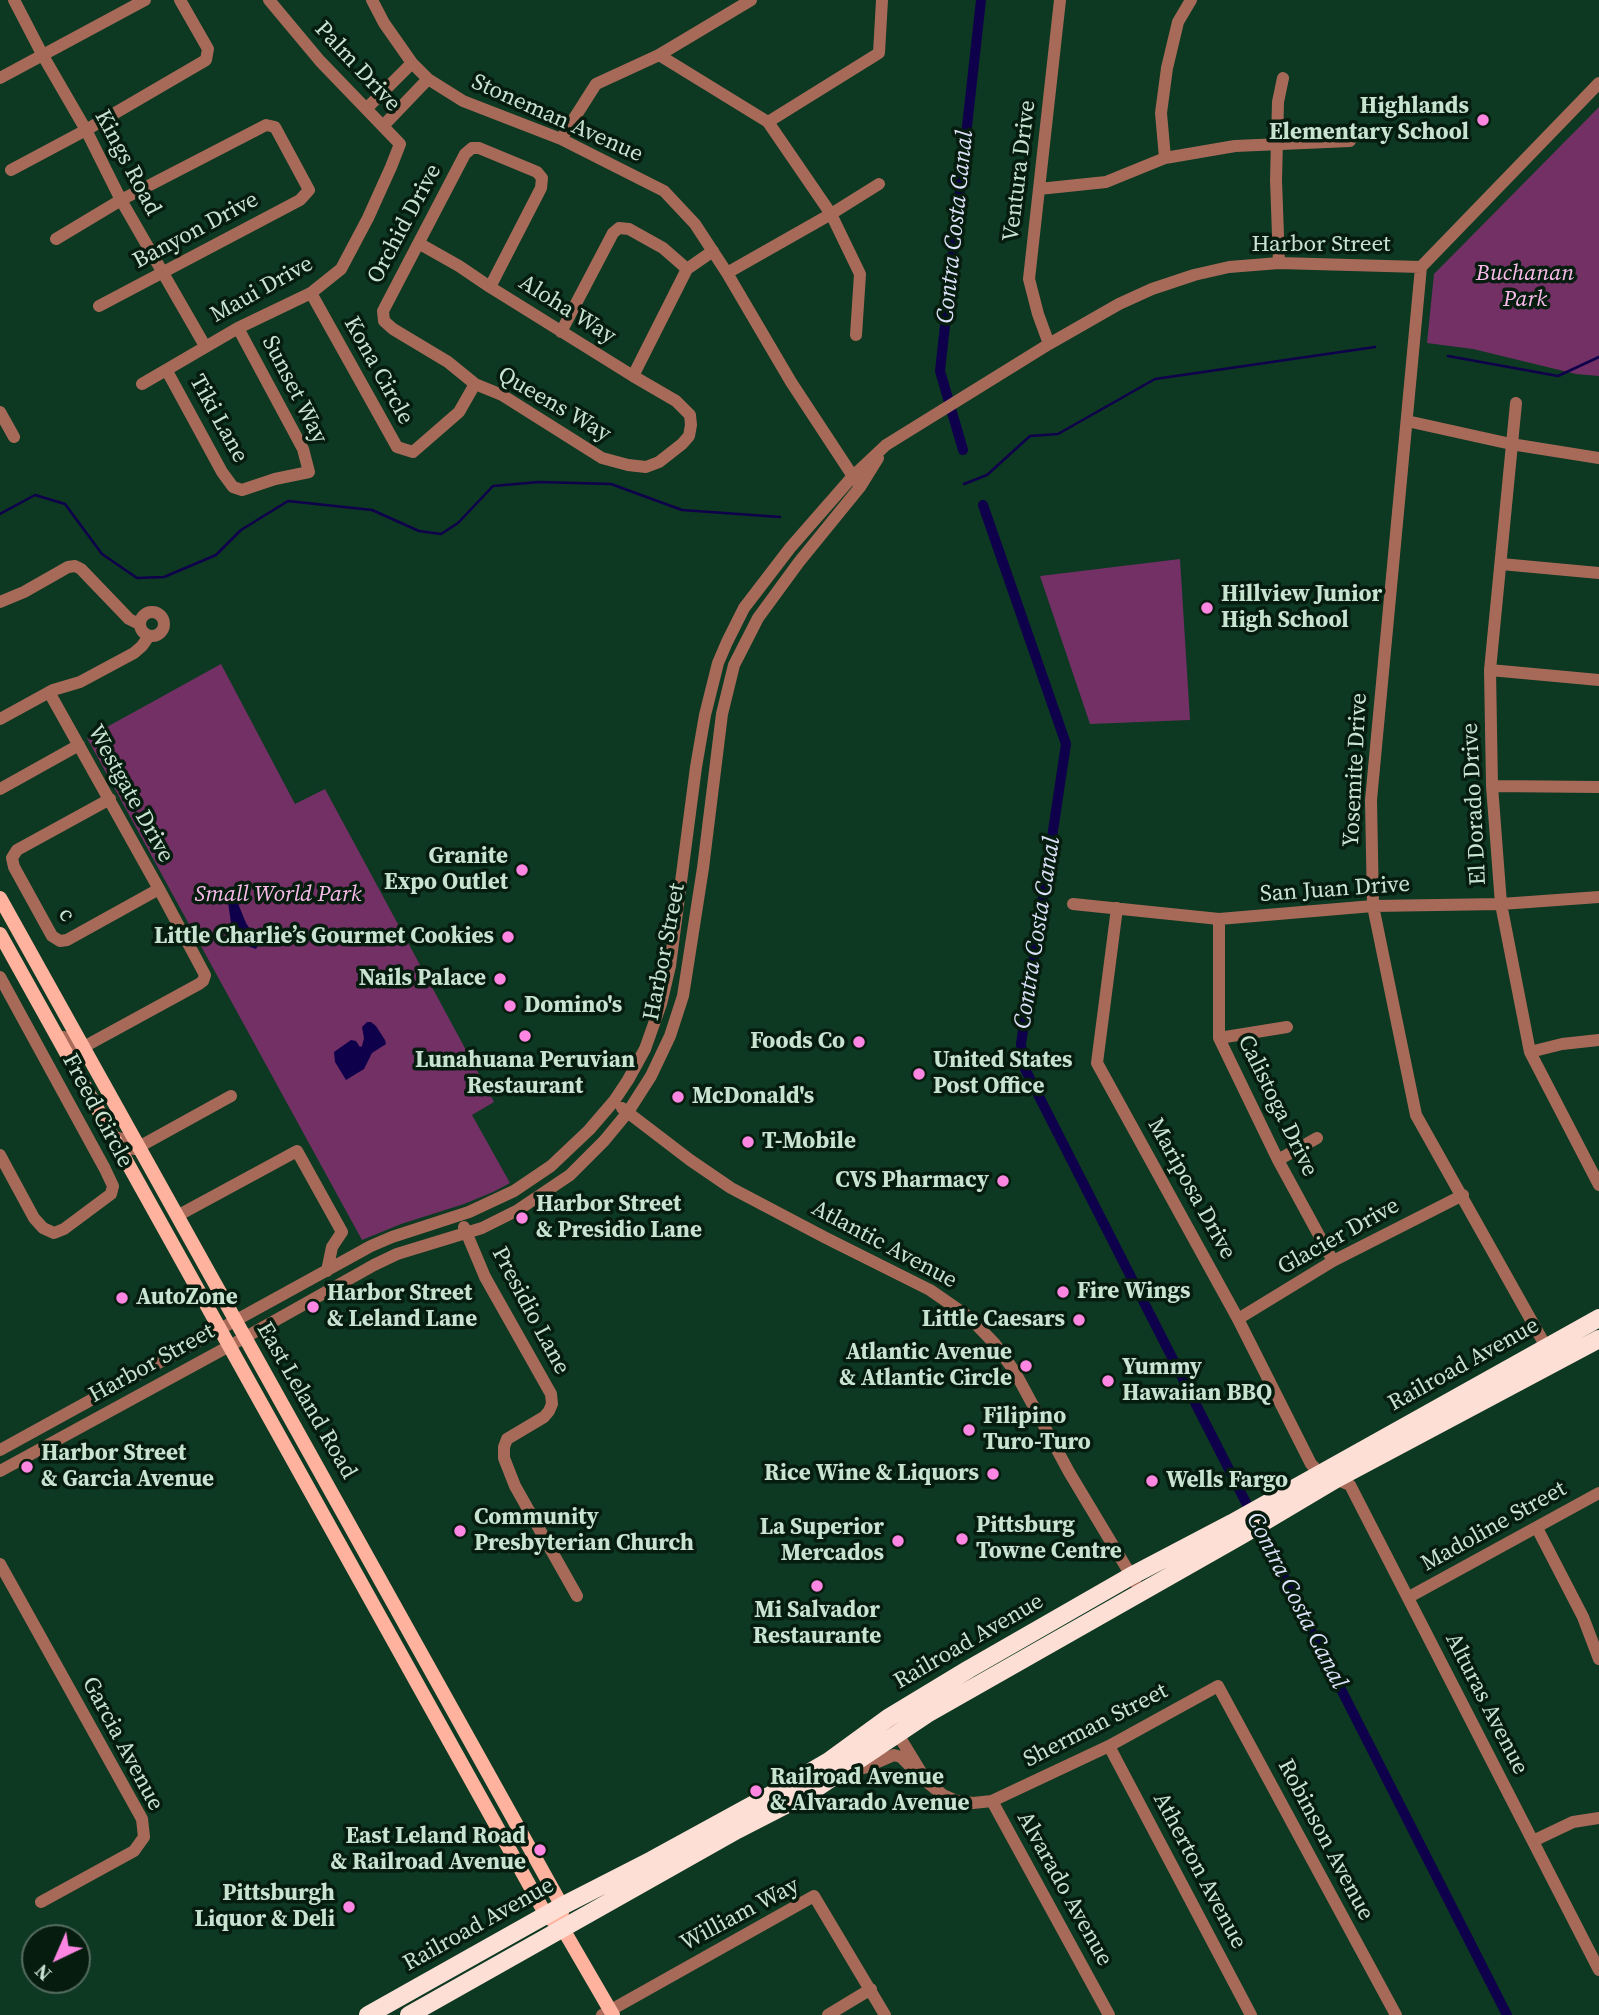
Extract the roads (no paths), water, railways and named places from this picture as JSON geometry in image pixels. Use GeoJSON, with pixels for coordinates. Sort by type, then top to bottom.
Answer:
{"type":"FeatureCollection","features":[{"type":"Feature","properties":{"kind":"highway","name":"Railroad Avenue"},"geometry":{"type":"LineString","coordinates":[[409,2015],[737,1830],[809,1793],[838,1774],[893,1726],[969,1669],[1136,1584],[1551,1355],[1599,1318]]}},
{"type":"Feature","properties":{"kind":"highway","name":"Railroad Avenue"},"geometry":{"type":"LineString","coordinates":[[1551,1355],[1599,1339]]}},
{"type":"Feature","properties":{"kind":"highway","name":"Railroad Avenue"},"geometry":{"type":"LineString","coordinates":[[368,2015],[893,1726]]}},
{"type":"Feature","properties":{"kind":"main road","name":"East Leland Road"},"geometry":{"type":"LineString","coordinates":[[0,898],[562,1906],[563,1929]]}},
{"type":"Feature","properties":{"kind":"main road","name":"East Leland Road"},"geometry":{"type":"LineString","coordinates":[[0,934],[546,1915]]}},
{"type":"Feature","properties":{"kind":"main road"},"geometry":{"type":"LineString","coordinates":[[546,1915],[563,1929],[608,2013]]}},
{"type":"Feature","properties":{"kind":"street","name":"Kings Road"},"geometry":{"type":"LineString","coordinates":[[14,0],[86,130],[121,200],[205,346]]}},
{"type":"Feature","properties":{"kind":"street"},"geometry":{"type":"LineString","coordinates":[[0,78],[145,0]]}},
{"type":"Feature","properties":{"kind":"street"},"geometry":{"type":"LineString","coordinates":[[11,170],[206,60],[208,49],[180,0]]}},
{"type":"Feature","properties":{"kind":"street","name":"Palm Drive"},"geometry":{"type":"LineString","coordinates":[[269,0],[320,61],[400,144],[391,167]]}},
{"type":"Feature","properties":{"kind":"street","name":"Stoneman Avenue"},"geometry":{"type":"LineString","coordinates":[[372,0],[384,23],[412,63],[428,79],[463,101],[561,139],[664,191],[695,224],[713,251],[791,382],[857,481]]}},
{"type":"Feature","properties":{"kind":"street"},"geometry":{"type":"LineString","coordinates":[[561,139],[596,84],[659,55],[751,0]]}},
{"type":"Feature","properties":{"kind":"street"},"geometry":{"type":"LineString","coordinates":[[768,122],[879,53],[882,0]]}},
{"type":"Feature","properties":{"kind":"street","name":"Ventura Drive"},"geometry":{"type":"LineString","coordinates":[[1049,344],[1028,279],[1060,0]]}},
{"type":"Feature","properties":{"kind":"street"},"geometry":{"type":"LineString","coordinates":[[1165,158],[1161,113],[1167,68],[1178,22],[1191,0]]}},
{"type":"Feature","properties":{"kind":"street"},"geometry":{"type":"LineString","coordinates":[[659,55],[768,122],[831,214],[860,274],[856,335]]}},
{"type":"Feature","properties":{"kind":"street"},"geometry":{"type":"LineString","coordinates":[[366,108],[412,63]]}},
{"type":"Feature","properties":{"kind":"street"},"geometry":{"type":"LineString","coordinates":[[1279,263],[1276,180],[1278,102],[1283,78]]}},
{"type":"Feature","properties":{"kind":"street"},"geometry":{"type":"LineString","coordinates":[[383,126],[428,79]]}},
{"type":"Feature","properties":{"kind":"street","name":"Harbor Street"},"geometry":{"type":"LineString","coordinates":[[0,1471],[385,1259],[466,1233],[518,1210],[561,1182],[604,1141],[628,1112],[651,1076],[670,1036],[683,996],[722,714],[734,665],[758,618],[886,445],[1119,304],[1194,275],[1228,267],[1279,263],[1421,267],[1599,83]]}},
{"type":"Feature","properties":{"kind":"street","name":"Banyon Drive"},"geometry":{"type":"LineString","coordinates":[[99,306],[300,200],[310,190],[275,127],[266,125],[121,200]]}},
{"type":"Feature","properties":{"kind":"street"},"geometry":{"type":"LineString","coordinates":[[1039,189],[1106,182],[1165,158],[1235,146],[1350,141]]}},
{"type":"Feature","properties":{"kind":"street","name":"Orchid Drive"},"geometry":{"type":"LineString","coordinates":[[384,321],[383,311],[465,155],[472,148],[479,148],[537,172],[542,178],[541,188],[490,287]]}},
{"type":"Feature","properties":{"kind":"street","name":"Maui Drive"},"geometry":{"type":"LineString","coordinates":[[142,384],[238,328],[311,293],[341,269],[391,167]]}},
{"type":"Feature","properties":{"kind":"street"},"geometry":{"type":"LineString","coordinates":[[727,273],[878,184]]}},
{"type":"Feature","properties":{"kind":"street"},"geometry":{"type":"LineString","coordinates":[[56,239],[121,200]]}},
{"type":"Feature","properties":{"kind":"street"},"geometry":{"type":"LineString","coordinates":[[561,331],[613,233],[620,228],[629,229],[663,248],[687,269]]}},
{"type":"Feature","properties":{"kind":"street","name":"Aloha Way"},"geometry":{"type":"LineString","coordinates":[[420,244],[676,401],[690,415]]}},
{"type":"Feature","properties":{"kind":"street"},"geometry":{"type":"LineString","coordinates":[[633,376],[687,269],[713,251]]}},
{"type":"Feature","properties":{"kind":"street","name":"Yosemite Drive"},"geometry":{"type":"LineString","coordinates":[[1421,267],[1371,800],[1373,906],[1416,1115],[1551,1355]]}},
{"type":"Feature","properties":{"kind":"street","name":"Kona Circle"},"geometry":{"type":"LineString","coordinates":[[311,293],[397,447],[413,452],[459,412],[475,384]]}},
{"type":"Feature","properties":{"kind":"street","name":"Queens Way"},"geometry":{"type":"LineString","coordinates":[[384,321],[448,362],[475,384],[502,395],[601,458],[646,467],[659,462],[690,436],[690,415]]}},
{"type":"Feature","properties":{"kind":"street","name":"Sunset Way"},"geometry":{"type":"LineString","coordinates":[[233,486],[242,490],[309,471],[303,449],[238,328]]}},
{"type":"Feature","properties":{"kind":"street","name":"Tiki Lane"},"geometry":{"type":"LineString","coordinates":[[167,370],[222,472],[233,486]]}},
{"type":"Feature","properties":{"kind":"street","name":"El Dorado Drive"},"geometry":{"type":"LineString","coordinates":[[1516,403],[1490,670],[1492,786],[1501,904],[1530,1052],[1599,1185]]}},
{"type":"Feature","properties":{"kind":"street"},"geometry":{"type":"LineString","coordinates":[[0,412],[14,437]]}},
{"type":"Feature","properties":{"kind":"street"},"geometry":{"type":"LineString","coordinates":[[1407,421],[1511,444],[1599,458]]}},
{"type":"Feature","properties":{"kind":"street","name":"Harbor Street"},"geometry":{"type":"LineString","coordinates":[[0,1450],[346,1260],[392,1237],[460,1216],[500,1199],[540,1174],[580,1139],[614,1101],[638,1063],[651,1035],[663,997],[670,966],[696,767],[718,663],[744,608],[790,548],[857,481]]}},
{"type":"Feature","properties":{"kind":"street"},"geometry":{"type":"LineString","coordinates":[[1501,565],[1599,573]]}},
{"type":"Feature","properties":{"kind":"street"},"geometry":{"type":"LineString","coordinates":[[0,602],[68,567],[75,566],[129,619],[139,624]]}},
{"type":"Feature","properties":{"kind":"street"},"geometry":{"type":"LineString","coordinates":[[0,719],[49,692],[80,682],[134,653],[149,636],[160,633],[164,626],[162,618],[156,613],[149,612],[142,616],[139,624],[142,632],[149,636]]}},
{"type":"Feature","properties":{"kind":"street"},"geometry":{"type":"LineString","coordinates":[[1490,670],[1599,680]]}},
{"type":"Feature","properties":{"kind":"street","name":"Westgate Drive"},"geometry":{"type":"LineString","coordinates":[[49,692],[200,963],[205,978],[201,983],[83,1047]]}},
{"type":"Feature","properties":{"kind":"street"},"geometry":{"type":"LineString","coordinates":[[0,789],[79,746]]}},
{"type":"Feature","properties":{"kind":"street"},"geometry":{"type":"LineString","coordinates":[[1492,786],[1599,787]]}},
{"type":"Feature","properties":{"kind":"street","name":"c"},"geometry":{"type":"LineString","coordinates":[[110,799],[17,850],[12,858],[14,867],[52,936],[60,941],[67,940],[159,889]]}},
{"type":"Feature","properties":{"kind":"street","name":"San Juan Drive"},"geometry":{"type":"LineString","coordinates":[[1073,904],[1219,919],[1373,906],[1501,904],[1599,897]]}},
{"type":"Feature","properties":{"kind":"street","name":"Mariposa Drive"},"geometry":{"type":"LineString","coordinates":[[1117,908],[1097,1063],[1238,1319],[1311,1464],[1328,1476]]}},
{"type":"Feature","properties":{"kind":"street","name":"Calistoga Drive"},"geometry":{"type":"LineString","coordinates":[[1219,919],[1219,1038],[1278,1160],[1333,1261]]}},
{"type":"Feature","properties":{"kind":"street"},"geometry":{"type":"LineString","coordinates":[[670,966],[688,968]]}},
{"type":"Feature","properties":{"kind":"street","name":"Freed Circle"},"geometry":{"type":"LineString","coordinates":[[0,976],[105,1169],[113,1186],[111,1194],[64,1229],[54,1233],[43,1228],[34,1218],[0,1155]]}},
{"type":"Feature","properties":{"kind":"street"},"geometry":{"type":"LineString","coordinates":[[1219,1038],[1287,1027]]}},
{"type":"Feature","properties":{"kind":"street"},"geometry":{"type":"LineString","coordinates":[[54,1030],[61,1032],[73,1049],[83,1047]]}},
{"type":"Feature","properties":{"kind":"street"},"geometry":{"type":"LineString","coordinates":[[1530,1052],[1562,1044],[1599,1040]]}},
{"type":"Feature","properties":{"kind":"street"},"geometry":{"type":"LineString","coordinates":[[112,1136],[124,1140],[130,1149],[138,1147],[231,1096]]}},
{"type":"Feature","properties":{"kind":"street","name":"Atlantic Avenue"},"geometry":{"type":"LineString","coordinates":[[614,1101],[731,1188],[930,1290],[975,1323],[1002,1353],[1015,1373],[1069,1472],[1136,1584]]}},
{"type":"Feature","properties":{"kind":"street"},"geometry":{"type":"LineString","coordinates":[[1278,1160],[1317,1138]]}},
{"type":"Feature","properties":{"kind":"street"},"geometry":{"type":"LineString","coordinates":[[177,1216],[297,1151],[342,1232],[339,1244],[346,1260]]}},
{"type":"Feature","properties":{"kind":"street","name":"Glacier Drive"},"geometry":{"type":"LineString","coordinates":[[1238,1319],[1333,1261],[1463,1195]]}},
{"type":"Feature","properties":{"kind":"street","name":"Presidio Lane"},"geometry":{"type":"LineString","coordinates":[[460,1216],[485,1277],[551,1394],[552,1404],[544,1417],[507,1439],[504,1458],[515,1486],[577,1596]]}},
{"type":"Feature","properties":{"kind":"street"},"geometry":{"type":"LineString","coordinates":[[327,1271],[332,1247],[342,1232]]}},
{"type":"Feature","properties":{"kind":"street","name":"Alturas Avenue"},"geometry":{"type":"LineString","coordinates":[[1328,1476],[1350,1485],[1599,1970]]}},
{"type":"Feature","properties":{"kind":"street","name":"Madoline Street"},"geometry":{"type":"LineString","coordinates":[[1409,1597],[1599,1493]]}},
{"type":"Feature","properties":{"kind":"street"},"geometry":{"type":"LineString","coordinates":[[1537,1528],[1583,1617],[1598,1656]]}},
{"type":"Feature","properties":{"kind":"street","name":"Garcia Avenue"},"geometry":{"type":"LineString","coordinates":[[0,1564],[142,1819],[144,1837],[134,1851],[41,1902]]}},
{"type":"Feature","properties":{"kind":"street","name":"Sherman Street"},"geometry":{"type":"LineString","coordinates":[[992,1801],[1109,1746],[1218,1686]]}},
{"type":"Feature","properties":{"kind":"street","name":"Robinson Avenue"},"geometry":{"type":"LineString","coordinates":[[1218,1686],[1396,2015]]}},
{"type":"Feature","properties":{"kind":"street","name":"Alvarado Avenue"},"geometry":{"type":"LineString","coordinates":[[893,1726],[927,1782],[943,1796],[973,1803],[992,1801],[1109,2015]]}},
{"type":"Feature","properties":{"kind":"street","name":"Atherton Avenue"},"geometry":{"type":"LineString","coordinates":[[1109,1746],[1251,2015]]}},
{"type":"Feature","properties":{"kind":"street"},"geometry":{"type":"LineString","coordinates":[[838,1774],[864,1768],[894,1755],[901,1757],[927,1782]]}},
{"type":"Feature","properties":{"kind":"street"},"geometry":{"type":"LineString","coordinates":[[1533,1841],[1573,1822],[1599,1818]]}},
{"type":"Feature","properties":{"kind":"street","name":"William Way"},"geometry":{"type":"LineString","coordinates":[[608,2013],[814,1896],[885,2015]]}},
{"type":"Feature","properties":{"kind":"street"},"geometry":{"type":"LineString","coordinates":[[828,2015],[871,1989]]}},
{"type":"Feature","properties":{"kind":"waterway","name":"Contra Costa Canal"},"geometry":{"type":"LineString","coordinates":[[963,450],[940,371],[981,0]]}},
{"type":"Feature","properties":{"kind":"waterway"},"geometry":{"type":"LineString","coordinates":[[964,484],[987,475],[1030,436],[1058,434],[1155,379],[1375,347]]}},
{"type":"Feature","properties":{"kind":"waterway"},"geometry":{"type":"LineString","coordinates":[[1448,356],[1558,376],[1599,357]]}},
{"type":"Feature","properties":{"kind":"waterway"},"geometry":{"type":"LineString","coordinates":[[0,514],[35,495],[65,504],[102,554],[137,578],[164,577],[216,555],[241,530],[288,501],[372,510],[419,531],[441,534],[458,523],[493,486],[539,482],[611,484],[682,510],[780,517]]}},
{"type":"Feature","properties":{"kind":"waterway","name":"Contra Costa Canal"},"geometry":{"type":"LineString","coordinates":[[983,505],[1066,744],[1021,1044],[1023,1065],[1507,2015]]}},
{"type":"Feature","properties":{"kind":"place","name":"Highlands Elementary School"},"geometry":{"type":"Point","coordinates":[1483,120]}},
{"type":"Feature","properties":{"kind":"place","name":"Hillview Junior High School"},"geometry":{"type":"Point","coordinates":[1207,608]}},
{"type":"Feature","properties":{"kind":"place","name":"Granite Expo Outlet"},"geometry":{"type":"Point","coordinates":[522,870]}},
{"type":"Feature","properties":{"kind":"place","name":"Little Charlie’s Gourmet Cookies"},"geometry":{"type":"Point","coordinates":[508,937]}},
{"type":"Feature","properties":{"kind":"place","name":"Nails Palace"},"geometry":{"type":"Point","coordinates":[500,979]}},
{"type":"Feature","properties":{"kind":"place","name":"Domino's"},"geometry":{"type":"Point","coordinates":[510,1006]}},
{"type":"Feature","properties":{"kind":"place","name":"Lunahuana Peruvian Restaurant"},"geometry":{"type":"Point","coordinates":[525,1036]}},
{"type":"Feature","properties":{"kind":"place","name":"Foods Co"},"geometry":{"type":"Point","coordinates":[859,1042]}},
{"type":"Feature","properties":{"kind":"place","name":"United States Post Office"},"geometry":{"type":"Point","coordinates":[919,1074]}},
{"type":"Feature","properties":{"kind":"place","name":"McDonald's"},"geometry":{"type":"Point","coordinates":[678,1097]}},
{"type":"Feature","properties":{"kind":"place","name":"T-Mobile"},"geometry":{"type":"Point","coordinates":[748,1142]}},
{"type":"Feature","properties":{"kind":"place","name":"CVS Pharmacy"},"geometry":{"type":"Point","coordinates":[1003,1181]}},
{"type":"Feature","properties":{"kind":"place","name":"Harbor Street & Presidio Lane"},"geometry":{"type":"Point","coordinates":[522,1218]}},
{"type":"Feature","properties":{"kind":"place","name":"Fire Wings"},"geometry":{"type":"Point","coordinates":[1063,1292]}},
{"type":"Feature","properties":{"kind":"place","name":"AutoZone"},"geometry":{"type":"Point","coordinates":[122,1298]}},
{"type":"Feature","properties":{"kind":"place","name":"Harbor Street & Leland Lane"},"geometry":{"type":"Point","coordinates":[313,1307]}},
{"type":"Feature","properties":{"kind":"place","name":"Little Caesars"},"geometry":{"type":"Point","coordinates":[1079,1320]}},
{"type":"Feature","properties":{"kind":"place","name":"Atlantic Avenue & Atlantic Circle"},"geometry":{"type":"Point","coordinates":[1026,1366]}},
{"type":"Feature","properties":{"kind":"place","name":"Yummy Hawaiian BBQ"},"geometry":{"type":"Point","coordinates":[1108,1381]}},
{"type":"Feature","properties":{"kind":"place","name":"Filipino Turo-Turo"},"geometry":{"type":"Point","coordinates":[969,1430]}},
{"type":"Feature","properties":{"kind":"place","name":"Harbor Street & Garcia Avenue"},"geometry":{"type":"Point","coordinates":[27,1467]}},
{"type":"Feature","properties":{"kind":"place","name":"Rice Wine & Liquors"},"geometry":{"type":"Point","coordinates":[993,1474]}},
{"type":"Feature","properties":{"kind":"place","name":"Wells Fargo"},"geometry":{"type":"Point","coordinates":[1152,1481]}},
{"type":"Feature","properties":{"kind":"place","name":"Community Presbyterian Church"},"geometry":{"type":"Point","coordinates":[460,1531]}},
{"type":"Feature","properties":{"kind":"place","name":"Pittsburg Towne Centre"},"geometry":{"type":"Point","coordinates":[962,1539]}},
{"type":"Feature","properties":{"kind":"place","name":"La Superior Mercados"},"geometry":{"type":"Point","coordinates":[898,1541]}},
{"type":"Feature","properties":{"kind":"place","name":"Mi Salvador Restaurante"},"geometry":{"type":"Point","coordinates":[817,1586]}},
{"type":"Feature","properties":{"kind":"place","name":"Railroad Avenue & Alvarado Avenue"},"geometry":{"type":"Point","coordinates":[756,1791]}},
{"type":"Feature","properties":{"kind":"place","name":"East Leland Road & Railroad Avenue"},"geometry":{"type":"Point","coordinates":[540,1850]}},
{"type":"Feature","properties":{"kind":"place","name":"Pittsburgh Liquor & Deli"},"geometry":{"type":"Point","coordinates":[349,1907]}},
{"type":"Feature","properties":{"kind":"park label","name":"Buchanan Park"},"geometry":{"type":"Point","coordinates":[1525,287]}},
{"type":"Feature","properties":{"kind":"park label","name":"Small World Park"},"geometry":{"type":"Point","coordinates":[278,895]}}]}
